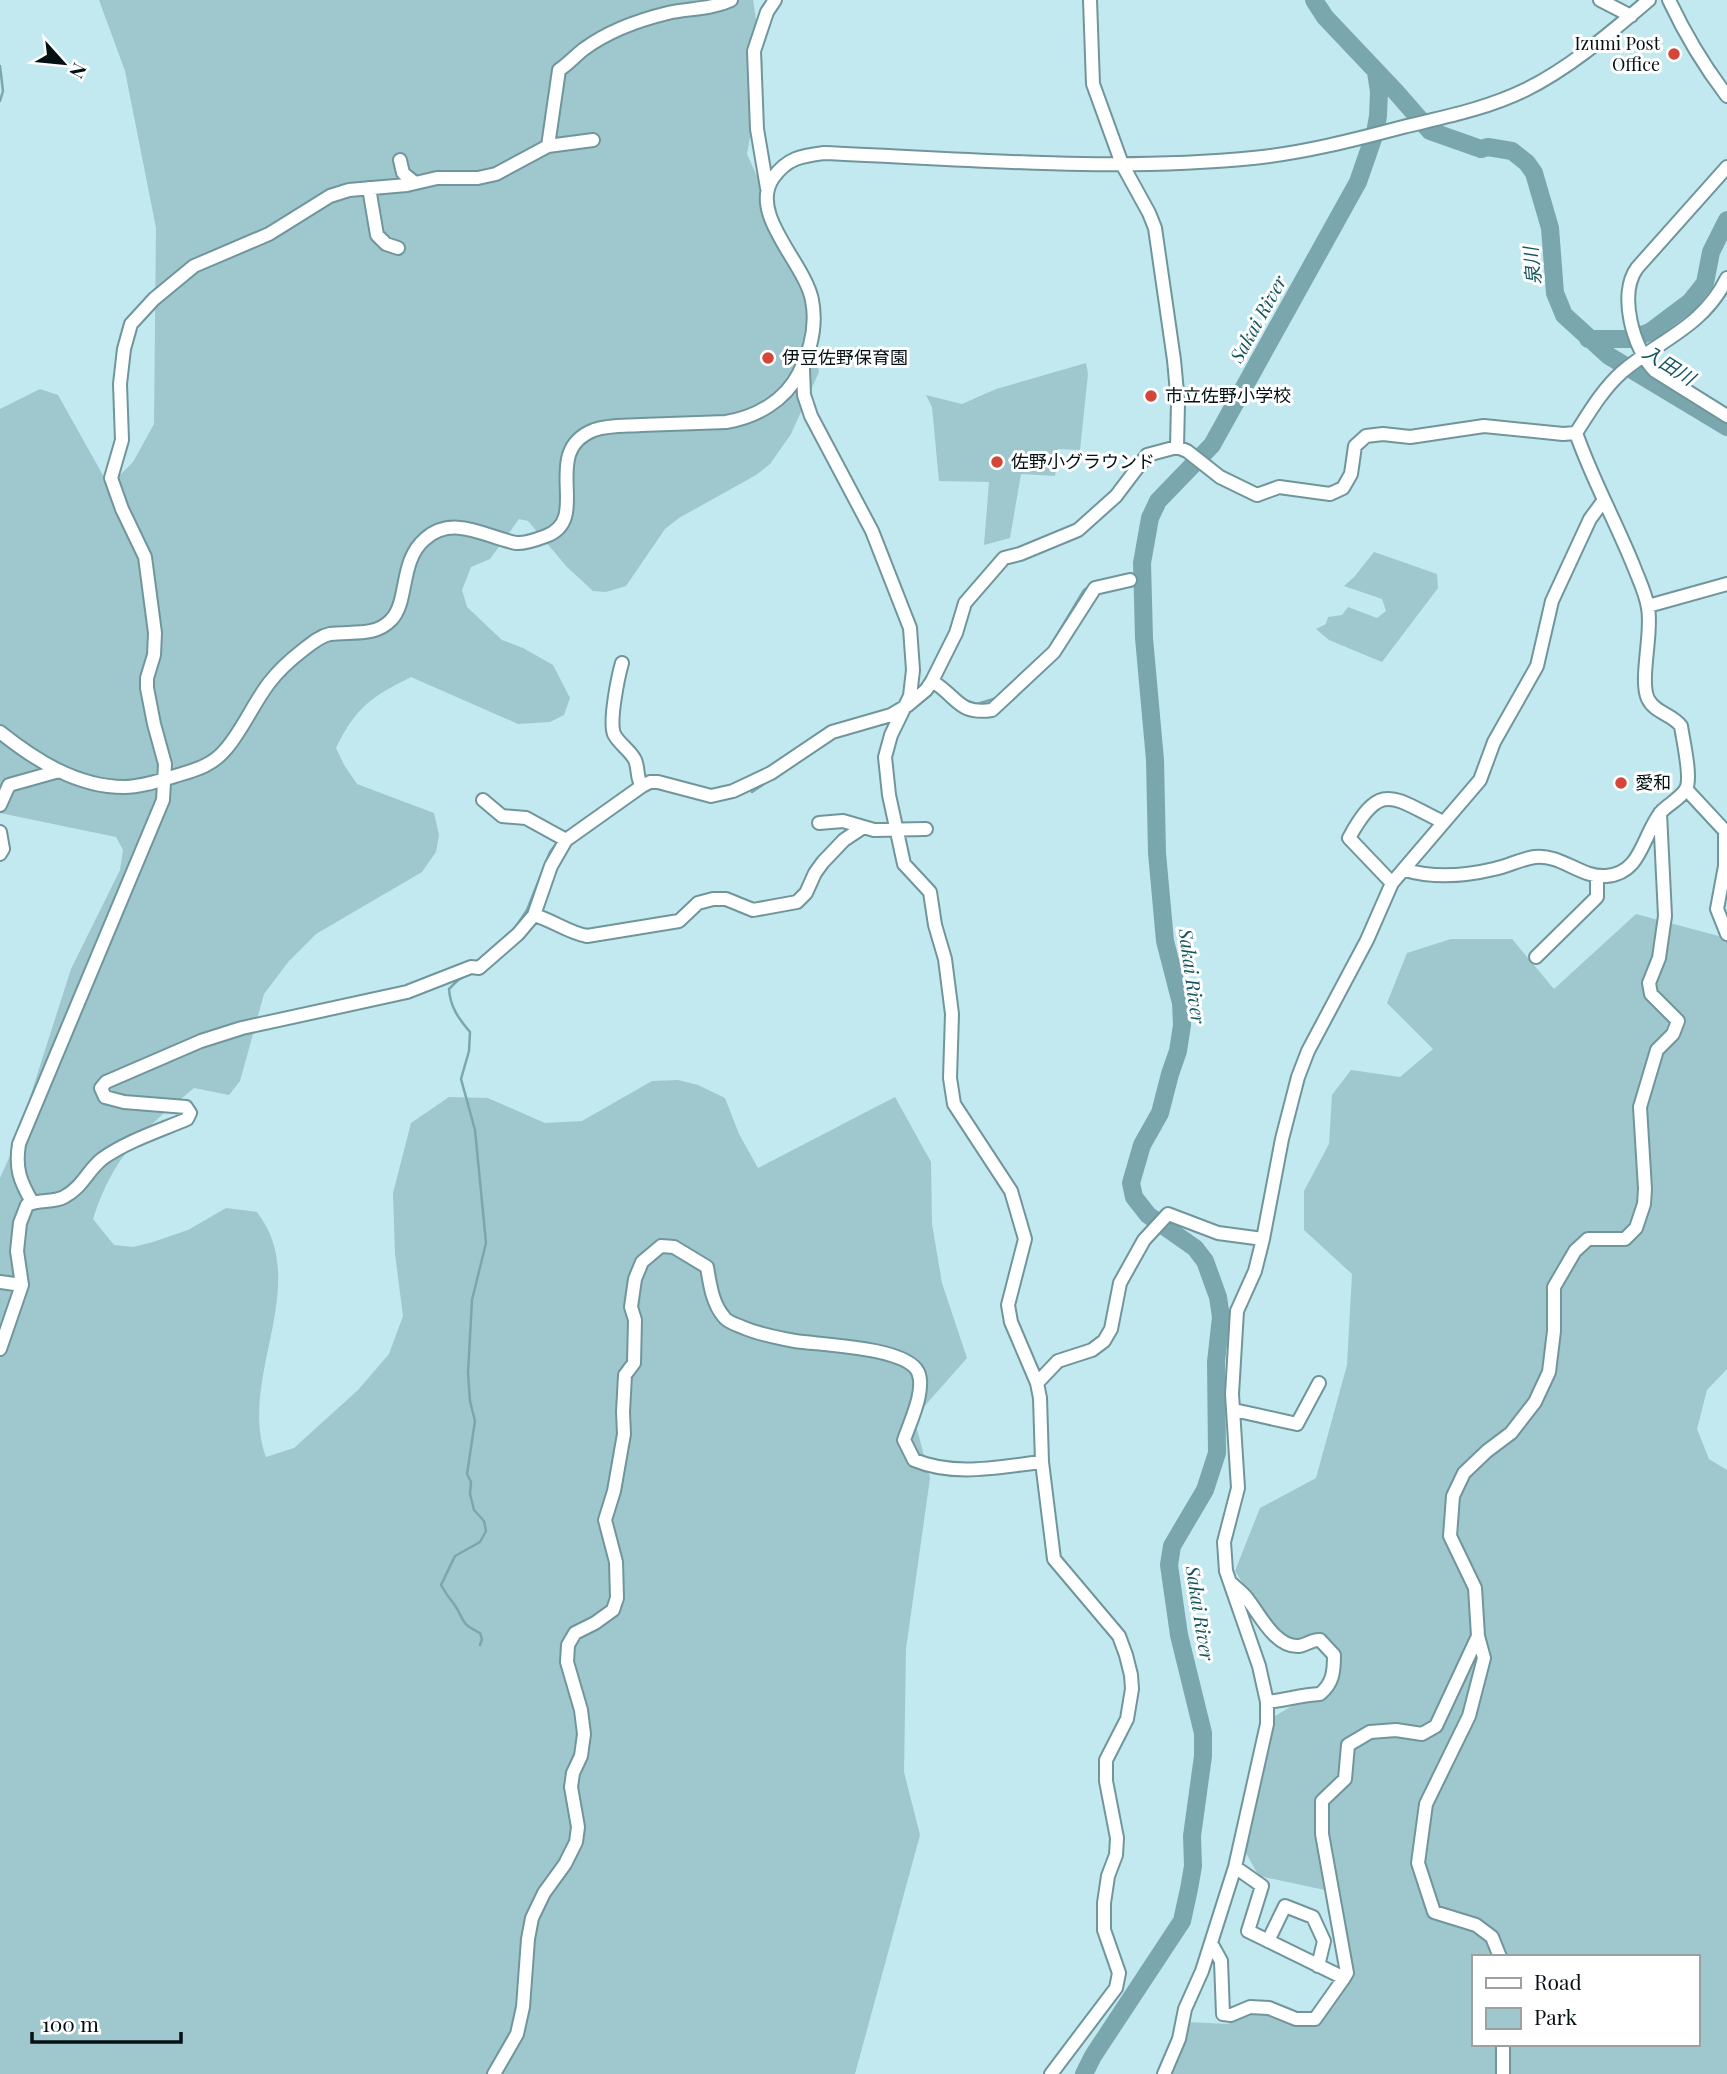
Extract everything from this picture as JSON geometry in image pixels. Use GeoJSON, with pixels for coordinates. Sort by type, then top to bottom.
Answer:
{"type":"FeatureCollection","features":[{"type":"Feature","properties":{"kind":"street"},"geometry":{"type":"LineString","coordinates":[[548,146],[559,71],[584,49],[652,17],[681,10],[710,8],[731,0]]}},
{"type":"Feature","properties":{"kind":"street"},"geometry":{"type":"LineString","coordinates":[[0,732],[16,747],[58,771],[102,785],[144,785],[201,769],[215,761],[227,748],[268,684],[283,666],[316,640],[328,634],[367,632],[392,620],[398,609],[409,563],[426,537],[457,527],[474,529],[517,543],[551,535],[560,526],[565,515],[568,504],[565,466],[570,450],[580,437],[595,429],[614,426],[742,419],[759,413],[777,400],[795,380],[803,365],[813,333],[812,297],[767,213],[767,188],[757,129],[754,51],[767,12],[775,0]]}},
{"type":"Feature","properties":{"kind":"street"},"geometry":{"type":"LineString","coordinates":[[1090,0],[1093,84],[1122,164],[1155,228],[1174,360],[1182,449]]}},
{"type":"Feature","properties":{"kind":"street"},"geometry":{"type":"LineString","coordinates":[[1600,0],[1631,16]]}},
{"type":"Feature","properties":{"kind":"street"},"geometry":{"type":"LineString","coordinates":[[767,188],[775,176],[796,157],[824,153],[1122,164],[1254,158],[1357,139],[1492,104],[1548,78],[1588,51],[1649,0]]}},
{"type":"Feature","properties":{"kind":"street"},"geometry":{"type":"LineString","coordinates":[[1670,0],[1684,30],[1727,96]]}},
{"type":"Feature","properties":{"kind":"street"},"geometry":{"type":"LineString","coordinates":[[32,1202],[16,1162],[19,1144],[163,800],[165,764],[147,688],[154,655],[155,633],[145,556],[122,509],[111,478],[122,440],[120,384],[124,349],[131,324],[154,299],[194,266],[269,234],[330,196],[349,190],[438,178],[478,178],[496,174],[548,146],[593,141]]}},
{"type":"Feature","properties":{"kind":"street"},"geometry":{"type":"LineString","coordinates":[[400,160],[403,173],[415,183]]}},
{"type":"Feature","properties":{"kind":"street"},"geometry":{"type":"LineString","coordinates":[[1727,167],[1631,275],[1627,292],[1640,359],[1727,416]]}},
{"type":"Feature","properties":{"kind":"street"},"geometry":{"type":"LineString","coordinates":[[369,188],[377,235],[386,244],[398,248]]}},
{"type":"Feature","properties":{"kind":"street"},"geometry":{"type":"LineString","coordinates":[[1576,433],[1596,401],[1620,373],[1696,320],[1714,302],[1727,278]]}},
{"type":"Feature","properties":{"kind":"street"},"geometry":{"type":"LineString","coordinates":[[803,365],[803,395],[811,416],[873,531],[910,628],[914,670],[908,705],[891,735],[885,757],[889,795],[904,864],[930,892],[935,925],[945,959],[952,1014],[950,1078],[954,1104],[1011,1191],[1025,1239],[1009,1305],[1011,1322],[1037,1383],[1040,1398],[1042,1462],[1054,1559],[1119,1636],[1126,1655],[1132,1689],[1127,1719],[1106,1760],[1106,1781],[1117,1838],[1116,1855],[1108,1877],[1104,1903],[1104,1930],[1119,1973],[1116,1988],[1051,2074]]}},
{"type":"Feature","properties":{"kind":"street"},"geometry":{"type":"LineString","coordinates":[[0,1349],[22,1285],[17,1251],[22,1212],[27,1205],[61,1199],[80,1186],[101,1160],[125,1146],[187,1119],[190,1113],[186,1107],[124,1102],[105,1097],[101,1088],[106,1082],[201,1041],[242,1028],[407,992],[475,967],[518,934],[534,915],[563,838],[640,784],[658,782],[711,796],[733,791],[771,773],[832,732],[891,715],[908,705],[926,690],[932,681],[956,633],[965,603],[1004,558],[1078,530],[1116,496],[1147,455],[1182,449],[1220,477],[1257,495],[1279,487],[1330,494],[1343,488],[1351,474],[1355,446],[1366,436],[1382,434],[1410,437],[1484,426],[1576,433]]}},
{"type":"Feature","properties":{"kind":"street"},"geometry":{"type":"LineString","coordinates":[[1405,870],[1423,875],[1450,875],[1495,869],[1543,856],[1597,876],[1608,876],[1628,870],[1639,856],[1649,830],[1660,813],[1686,789],[1688,780],[1681,726],[1677,720],[1657,709],[1647,695],[1648,606],[1622,537],[1576,433]]}},
{"type":"Feature","properties":{"kind":"street"},"geometry":{"type":"LineString","coordinates":[[1164,2074],[1179,2039],[1185,2009],[1211,1943],[1235,1867],[1264,1744],[1267,1702],[1259,1666],[1226,1571],[1224,1542],[1238,1489],[1233,1394],[1237,1311],[1255,1270],[1282,1139],[1308,1051],[1367,940],[1392,883],[1480,780],[1494,742],[1537,666],[1552,601],[1590,519],[1604,500]]}},
{"type":"Feature","properties":{"kind":"street"},"geometry":{"type":"LineString","coordinates":[[932,681],[967,710],[992,710],[1054,652],[1095,589],[1130,580]]}},
{"type":"Feature","properties":{"kind":"street"},"geometry":{"type":"LineString","coordinates":[[1648,606],[1727,584]]}},
{"type":"Feature","properties":{"kind":"street"},"geometry":{"type":"LineString","coordinates":[[622,663],[616,685],[613,727],[615,735],[636,762],[640,784]]}},
{"type":"Feature","properties":{"kind":"street"},"geometry":{"type":"LineString","coordinates":[[0,806],[9,785],[58,771]]}},
{"type":"Feature","properties":{"kind":"street"},"geometry":{"type":"LineString","coordinates":[[1686,789],[1725,831],[1725,866],[1717,909],[1727,934]]}},
{"type":"Feature","properties":{"kind":"street"},"geometry":{"type":"LineString","coordinates":[[1392,883],[1349,838],[1372,803],[1385,798],[1397,800],[1443,822]]}},
{"type":"Feature","properties":{"kind":"street"},"geometry":{"type":"LineString","coordinates":[[483,800],[502,816],[526,818],[563,838]]}},
{"type":"Feature","properties":{"kind":"street"},"geometry":{"type":"LineString","coordinates":[[1499,1955],[1492,1937],[1476,1925],[1434,1912],[1418,1863],[1426,1804],[1469,1716],[1484,1658],[1478,1636],[1475,1588],[1450,1536],[1453,1496],[1464,1473],[1511,1433],[1535,1402],[1549,1372],[1554,1331],[1554,1287],[1575,1251],[1588,1239],[1625,1239],[1636,1228],[1644,1204],[1646,1189],[1640,1107],[1657,1050],[1673,1034],[1678,1021],[1651,994],[1649,983],[1659,958],[1665,916],[1660,813]]}},
{"type":"Feature","properties":{"kind":"street"},"geometry":{"type":"LineString","coordinates":[[819,823],[843,821],[874,830],[926,829]]}},
{"type":"Feature","properties":{"kind":"street"},"geometry":{"type":"LineString","coordinates":[[534,915],[587,936],[678,921],[698,903],[713,900],[726,899],[753,910],[797,902],[806,893],[823,862],[862,828]]}},
{"type":"Feature","properties":{"kind":"street"},"geometry":{"type":"LineString","coordinates":[[0,832],[3,849],[0,854]]}},
{"type":"Feature","properties":{"kind":"street"},"geometry":{"type":"LineString","coordinates":[[1536,957],[1597,897],[1597,876]]}},
{"type":"Feature","properties":{"kind":"street"},"geometry":{"type":"LineString","coordinates":[[1037,1383],[1058,1361],[1092,1350],[1104,1341],[1111,1329],[1120,1283],[1144,1240],[1168,1214],[1218,1233],[1263,1239]]}},
{"type":"Feature","properties":{"kind":"street"},"geometry":{"type":"LineString","coordinates":[[494,2074],[517,2034],[523,2007],[532,1918],[544,1893],[565,1864],[576,1842],[578,1827],[572,1780],[581,1756],[584,1734],[582,1710],[567,1662],[568,1644],[575,1633],[613,1610],[618,1598],[616,1562],[605,1520],[614,1491],[624,1434],[625,1376],[634,1363],[635,1320],[631,1307],[635,1279],[642,1262],[661,1246],[674,1247],[707,1266],[712,1294],[724,1319],[750,1330],[793,1340],[878,1351],[914,1366],[919,1374],[917,1404],[904,1440],[914,1460],[933,1468],[962,1471],[1042,1462]]}},
{"type":"Feature","properties":{"kind":"street"},"geometry":{"type":"LineString","coordinates":[[0,1282],[22,1285]]}},
{"type":"Feature","properties":{"kind":"street"},"geometry":{"type":"LineString","coordinates":[[1234,1410],[1297,1424],[1319,1383]]}},
{"type":"Feature","properties":{"kind":"street"},"geometry":{"type":"LineString","coordinates":[[1229,1582],[1245,1595],[1272,1632],[1284,1643],[1299,1646],[1314,1639],[1320,1640],[1334,1655],[1334,1671],[1330,1685],[1320,1694],[1297,1695],[1289,1700],[1267,1702]]}},
{"type":"Feature","properties":{"kind":"street"},"geometry":{"type":"LineString","coordinates":[[1211,1943],[1221,1961],[1223,2014],[1231,2015],[1251,2007],[1269,2008],[1296,2019],[1315,2019],[1348,1973],[1322,1834],[1322,1801],[1345,1779],[1348,1745],[1370,1732],[1396,1730],[1422,1734],[1436,1726],[1478,1636]]}},
{"type":"Feature","properties":{"kind":"street"},"geometry":{"type":"LineString","coordinates":[[1235,1867],[1262,1886],[1248,1931],[1344,1978]]}},
{"type":"Feature","properties":{"kind":"street"},"geometry":{"type":"LineString","coordinates":[[1268,1941],[1285,1906],[1313,1916],[1324,1941],[1318,1966]]}},
{"type":"Feature","properties":{"kind":"street"},"geometry":{"type":"LineString","coordinates":[[1503,2046],[1503,2074]]}},
{"type":"Feature","properties":{"kind":"green space"},"geometry":{"type":"Polygon","coordinates":[[[99,0],[753,0],[763,64],[747,154],[804,281],[819,372],[791,434],[770,464],[756,475],[679,518],[665,529],[626,586],[606,592],[593,591],[567,567],[528,521],[519,519],[490,559],[471,567],[462,590],[467,607],[502,640],[553,665],[570,698],[564,715],[550,722],[518,724],[411,677],[375,697],[358,713],[336,748],[344,765],[357,784],[434,813],[439,835],[436,852],[422,872],[316,934],[289,961],[264,994],[240,1081],[229,1095],[194,1088],[145,1131],[110,1177],[93,1219],[114,1245],[133,1247],[188,1230],[226,1208],[257,1212],[272,1240],[278,1270],[277,1301],[260,1396],[260,1427],[266,1457],[294,1448],[358,1390],[389,1354],[403,1316],[395,1254],[393,1193],[411,1123],[449,1097],[488,1098],[545,1123],[582,1121],[652,1081],[678,1080],[698,1085],[725,1098],[739,1134],[758,1168],[895,1097],[931,1162],[932,1224],[942,1283],[967,1358],[914,1418],[930,1478],[906,1649],[904,1772],[920,1835],[855,2074],[0,2074],[0,1178],[14,1147],[71,969],[120,870],[123,850],[116,837],[0,813],[0,409],[40,389],[58,395],[104,477],[119,476],[133,462],[154,424],[156,228],[125,71],[99,0]]]}},
{"type":"Feature","properties":{"kind":"green space","name":"佐野小グラウンド"},"geometry":{"type":"Polygon","coordinates":[[[1086,363],[1088,374],[1080,450],[1058,449],[1055,476],[1021,474],[1010,538],[984,545],[989,482],[939,481],[932,407],[926,395],[962,404],[996,389],[1086,363]]]}},
{"type":"Feature","properties":{"kind":"green space"},"geometry":{"type":"Polygon","coordinates":[[[1374,552],[1437,574],[1438,588],[1382,662],[1329,640],[1316,629],[1326,624],[1328,617],[1342,615],[1348,607],[1377,618],[1386,611],[1382,599],[1344,586],[1374,552]]]}},
{"type":"Feature","properties":{"kind":"green space"},"geometry":{"type":"Polygon","coordinates":[[[1636,914],[1726,938],[1727,942],[1727,1369],[1707,1390],[1697,1429],[1709,1459],[1727,1470],[1727,2074],[1172,2074],[1188,2022],[1228,2024],[1258,2003],[1310,2022],[1351,1974],[1334,1892],[1259,1876],[1243,1848],[1272,1718],[1290,1707],[1323,1695],[1337,1656],[1322,1635],[1294,1645],[1275,1635],[1235,1571],[1260,1508],[1316,1478],[1347,1365],[1352,1274],[1304,1230],[1304,1191],[1329,1144],[1332,1095],[1351,1070],[1400,1077],[1433,1049],[1387,1003],[1407,953],[1451,939],[1512,939],[1554,989],[1636,914]]]}},
{"type":"Feature","properties":{"kind":"waterway","name":"泉川"},"geometry":{"type":"LineString","coordinates":[[1314,0],[1325,17],[1430,131],[1481,149],[1488,147],[1512,151],[1527,163],[1534,173],[1550,228],[1555,293],[1564,315],[1609,356],[1727,427]]}},
{"type":"Feature","properties":{"kind":"waterway"},"geometry":{"type":"LineString","coordinates":[[0,66],[3,91],[0,101]]}},
{"type":"Feature","properties":{"kind":"waterway","name":"Sakai River"},"geometry":{"type":"LineString","coordinates":[[1084,2074],[1093,2056],[1182,1921],[1189,1889],[1203,1733],[1179,1635],[1169,1565],[1172,1546],[1205,1490],[1217,1453],[1216,1362],[1221,1317],[1218,1297],[1205,1261],[1195,1248],[1148,1215],[1134,1197],[1131,1183],[1142,1145],[1160,1113],[1178,1051],[1182,1025],[1181,1003],[1165,941],[1157,853],[1155,760],[1144,638],[1142,563],[1150,518],[1158,501],[1212,445],[1358,182],[1378,116],[1376,72]]}},
{"type":"Feature","properties":{"kind":"waterway","name":"泉川"},"geometry":{"type":"LineString","coordinates":[[1588,339],[1630,339],[1650,332],[1690,302],[1705,283],[1711,252],[1727,220]]}},
{"type":"Feature","properties":{"kind":"waterway"},"geometry":{"type":"LineString","coordinates":[[1048,650],[1084,590],[1090,586]]}},
{"type":"Feature","properties":{"kind":"waterway"},"geometry":{"type":"LineString","coordinates":[[964,700],[977,704],[997,698]]}},
{"type":"Feature","properties":{"kind":"waterway"},"geometry":{"type":"LineString","coordinates":[[873,726],[890,723]]}},
{"type":"Feature","properties":{"kind":"waterway"},"geometry":{"type":"LineString","coordinates":[[657,776],[674,780]]}},
{"type":"Feature","properties":{"kind":"waterway"},"geometry":{"type":"LineString","coordinates":[[752,792],[770,780]]}},
{"type":"Feature","properties":{"kind":"waterway"},"geometry":{"type":"LineString","coordinates":[[566,833],[586,818]]}},
{"type":"Feature","properties":{"kind":"waterway"},"geometry":{"type":"LineString","coordinates":[[513,931],[527,910],[550,852],[559,840]]}},
{"type":"Feature","properties":{"kind":"waterway"},"geometry":{"type":"LineString","coordinates":[[471,972],[449,989],[456,1012],[470,1032],[469,1051],[461,1079],[475,1130],[486,1243],[472,1300],[468,1373],[475,1421],[467,1474],[471,1482],[470,1494],[474,1510],[484,1521],[486,1531],[480,1542],[455,1556],[441,1585],[465,1623],[480,1633],[480,1645]]}},
{"type":"Feature","properties":{"kind":"place","name":"Izumi Post Office"},"geometry":{"type":"Point","coordinates":[1674,54]}},
{"type":"Feature","properties":{"kind":"place","name":"伊豆佐野保育園"},"geometry":{"type":"Point","coordinates":[768,358]}},
{"type":"Feature","properties":{"kind":"place","name":"市立佐野小学校"},"geometry":{"type":"Point","coordinates":[1151,396]}},
{"type":"Feature","properties":{"kind":"place","name":"佐野小グラウンド"},"geometry":{"type":"Point","coordinates":[997,462]}},
{"type":"Feature","properties":{"kind":"place","name":"愛和"},"geometry":{"type":"Point","coordinates":[1621,783]}},
{"type":"Feature","properties":{"kind":"water label","name":"入田川"},"geometry":{"type":"Point","coordinates":[1669,365]}}]}
